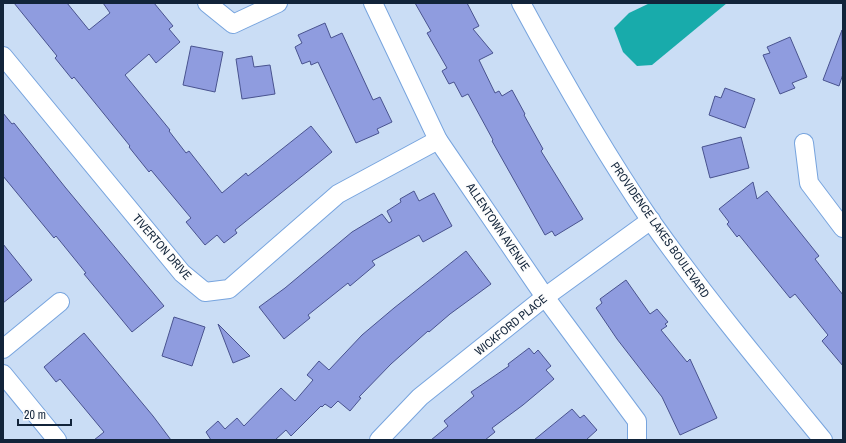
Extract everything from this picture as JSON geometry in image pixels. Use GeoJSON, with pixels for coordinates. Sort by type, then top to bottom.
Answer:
{"type":"FeatureCollection","features":[{"type":"Feature","properties":{"kind":"street"},"geometry":{"type":"LineString","coordinates":[[207,3],[233,24],[278,3]]}},
{"type":"Feature","properties":{"kind":"street","name":"ALLENTOWN AVENUE"},"geometry":{"type":"LineString","coordinates":[[373,3],[438,140],[545,297],[637,421],[637,440]]}},
{"type":"Feature","properties":{"kind":"street","name":"PROVIDENCE LAKES BOULEVARD"},"geometry":{"type":"LineString","coordinates":[[521,3],[564,82],[606,152],[651,220],[711,302],[823,440]]}},
{"type":"Feature","properties":{"kind":"street","name":"TIVERTON DRIVE"},"geometry":{"type":"LineString","coordinates":[[3,56],[182,273],[204,292],[229,289],[338,194],[438,140]]}},
{"type":"Feature","properties":{"kind":"street"},"geometry":{"type":"LineString","coordinates":[[804,143],[809,183],[843,228]]}},
{"type":"Feature","properties":{"kind":"street","name":"WICKFORD PLACE"},"geometry":{"type":"LineString","coordinates":[[380,440],[420,397],[545,297],[651,220]]}},
{"type":"Feature","properties":{"kind":"street"},"geometry":{"type":"LineString","coordinates":[[3,349],[60,302]]}},
{"type":"Feature","properties":{"kind":"street"},"geometry":{"type":"LineString","coordinates":[[3,374],[57,440]]}},
{"type":"Feature","properties":{"kind":"shaded area"},"geometry":{"type":"Polygon","coordinates":[[[650,3],[727,3],[652,65],[637,66],[623,52],[614,28],[629,13],[650,3]]]}},
{"type":"Feature","properties":{"kind":"building"},"geometry":{"type":"Polygon","coordinates":[[[14,3],[67,3],[89,30],[110,13],[103,3],[154,3],[173,26],[169,29],[180,42],[156,63],[149,54],[125,75],[170,130],[169,131],[186,153],[189,151],[222,193],[246,173],[248,176],[311,126],[332,152],[235,230],[237,233],[224,243],[217,235],[205,245],[186,222],[191,218],[151,170],[149,172],[74,77],[72,79],[55,58],[57,56],[14,3]]]}},
{"type":"Feature","properties":{"kind":"building"},"geometry":{"type":"Polygon","coordinates":[[[415,3],[467,3],[479,26],[473,29],[493,53],[479,60],[495,93],[499,91],[502,96],[512,90],[543,149],[541,151],[583,219],[555,236],[552,231],[545,235],[492,141],[493,140],[468,94],[462,97],[454,82],[449,84],[442,71],[447,68],[427,33],[431,31],[415,3]]]}},
{"type":"Feature","properties":{"kind":"building"},"geometry":{"type":"Polygon","coordinates":[[[325,23],[331,38],[342,33],[373,100],[380,97],[392,122],[377,129],[379,133],[356,143],[318,62],[311,65],[310,61],[302,64],[295,47],[302,43],[298,35],[325,23]]]}},
{"type":"Feature","properties":{"kind":"building"},"geometry":{"type":"Polygon","coordinates":[[[842,30],[843,74],[839,86],[823,80],[842,30]]]}},
{"type":"Feature","properties":{"kind":"building"},"geometry":{"type":"Polygon","coordinates":[[[790,37],[807,77],[792,83],[795,88],[780,94],[763,55],[770,53],[767,47],[790,37]]]}},
{"type":"Feature","properties":{"kind":"building"},"geometry":{"type":"Polygon","coordinates":[[[191,46],[223,52],[215,92],[183,85],[191,46]]]}},
{"type":"Feature","properties":{"kind":"building"},"geometry":{"type":"Polygon","coordinates":[[[252,56],[254,67],[270,65],[275,94],[242,99],[236,59],[252,56]]]}},
{"type":"Feature","properties":{"kind":"building"},"geometry":{"type":"Polygon","coordinates":[[[725,88],[755,99],[745,128],[709,115],[715,96],[721,98],[725,88]]]}},
{"type":"Feature","properties":{"kind":"building"},"geometry":{"type":"Polygon","coordinates":[[[3,113],[12,124],[14,123],[164,306],[132,332],[84,274],[86,273],[56,236],[54,238],[3,176],[3,113]]]}},
{"type":"Feature","properties":{"kind":"building"},"geometry":{"type":"Polygon","coordinates":[[[741,137],[749,168],[710,178],[702,147],[741,137]]]}},
{"type":"Feature","properties":{"kind":"building"},"geometry":{"type":"Polygon","coordinates":[[[753,182],[757,199],[767,191],[819,256],[815,259],[843,295],[843,366],[822,341],[828,335],[795,294],[790,298],[739,235],[737,237],[727,224],[729,222],[719,209],[753,182]]]}},
{"type":"Feature","properties":{"kind":"building"},"geometry":{"type":"Polygon","coordinates":[[[414,191],[419,201],[434,193],[452,226],[423,242],[419,235],[372,261],[375,265],[350,286],[348,283],[308,315],[310,318],[284,339],[259,307],[285,288],[352,232],[382,214],[389,223],[392,221],[387,211],[401,202],[400,199],[414,191]]]}},
{"type":"Feature","properties":{"kind":"building"},"geometry":{"type":"Polygon","coordinates":[[[3,244],[32,280],[3,303],[3,244]]]}},
{"type":"Feature","properties":{"kind":"building"},"geometry":{"type":"Polygon","coordinates":[[[466,251],[491,284],[450,314],[429,332],[428,331],[391,364],[359,397],[361,398],[350,411],[338,401],[331,408],[325,404],[322,407],[321,406],[291,436],[286,430],[275,440],[211,440],[206,432],[218,421],[225,429],[237,418],[244,426],[281,388],[295,401],[313,380],[307,375],[319,361],[329,370],[362,335],[466,251]]]}},
{"type":"Feature","properties":{"kind":"building"},"geometry":{"type":"Polygon","coordinates":[[[626,280],[650,314],[657,309],[668,322],[665,324],[667,326],[661,330],[687,362],[690,359],[717,418],[680,435],[662,397],[617,339],[596,308],[602,303],[600,299],[626,280]]]}},
{"type":"Feature","properties":{"kind":"building"},"geometry":{"type":"Polygon","coordinates":[[[174,317],[205,327],[192,366],[162,356],[174,317]]]}},
{"type":"Feature","properties":{"kind":"building"},"geometry":{"type":"Polygon","coordinates":[[[218,324],[250,356],[233,363],[218,324]]]}},
{"type":"Feature","properties":{"kind":"building"},"geometry":{"type":"Polygon","coordinates":[[[84,333],[171,440],[94,440],[104,432],[60,379],[56,382],[44,367],[84,333]]]}},
{"type":"Feature","properties":{"kind":"building"},"geometry":{"type":"Polygon","coordinates":[[[529,348],[534,354],[538,350],[551,366],[546,370],[554,379],[492,428],[495,432],[485,440],[431,440],[448,426],[444,421],[474,396],[471,392],[509,366],[508,364],[529,348]]]}},
{"type":"Feature","properties":{"kind":"building"},"geometry":{"type":"Polygon","coordinates":[[[572,409],[580,418],[584,415],[597,430],[586,440],[534,440],[572,409]]]}}]}
